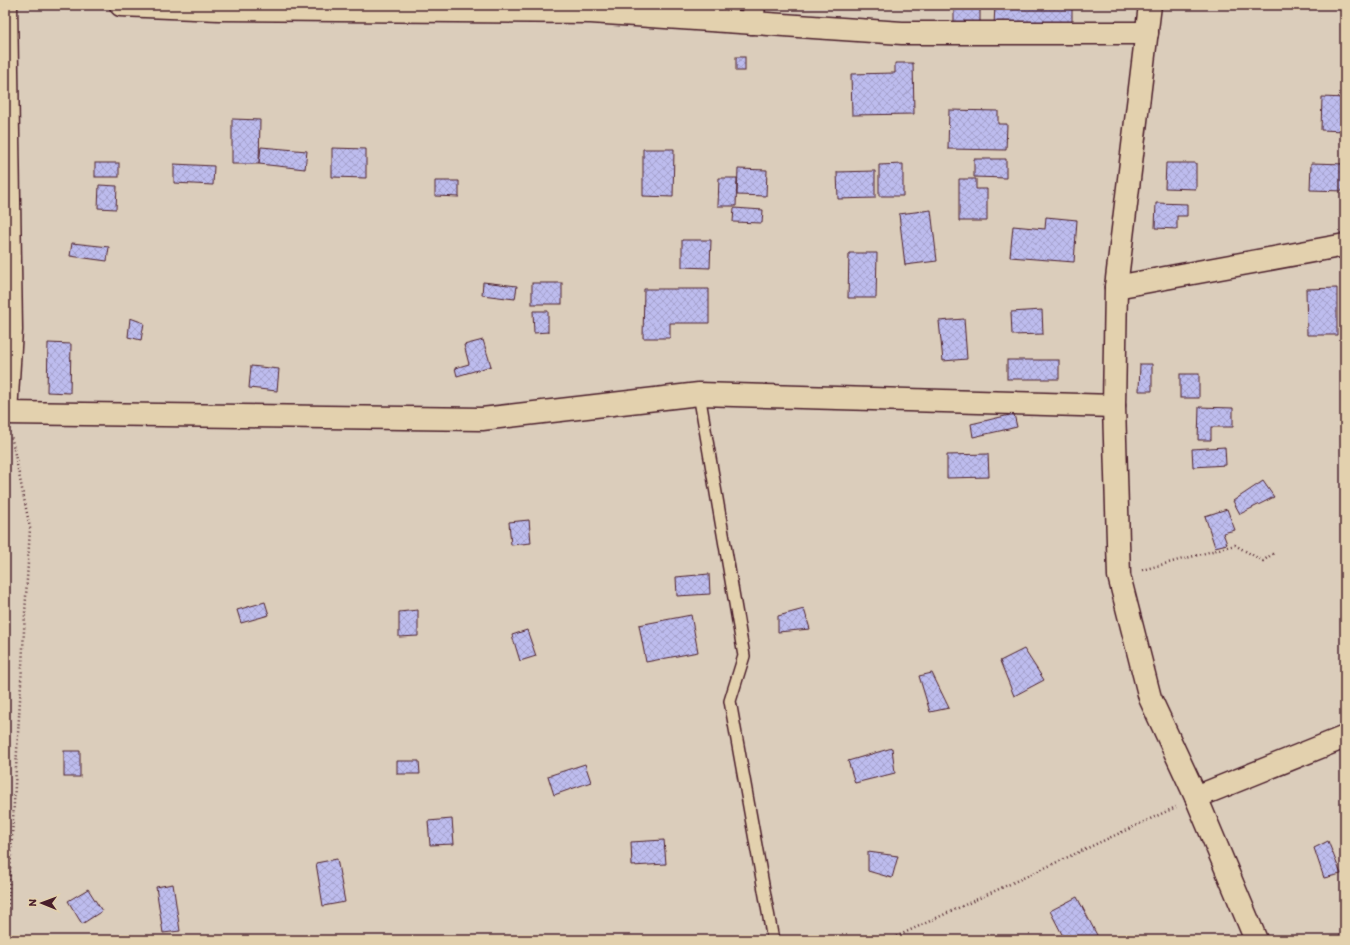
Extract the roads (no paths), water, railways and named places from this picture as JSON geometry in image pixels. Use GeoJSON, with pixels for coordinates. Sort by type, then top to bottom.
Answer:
{"type":"FeatureCollection","features":[{"type":"Feature","properties":{"kind":"street"},"geometry":{"type":"LineString","coordinates":[[6,5],[11,330],[6,413],[482,419],[700,394],[1114,406]]}},
{"type":"Feature","properties":{"kind":"street"},"geometry":{"type":"LineString","coordinates":[[121,5],[753,14],[902,33],[1147,33]]}},
{"type":"Feature","properties":{"kind":"street"},"geometry":{"type":"LineString","coordinates":[[1150,5],[1116,288],[1114,406],[1119,576],[1150,698],[1196,798],[1256,940]]}},
{"type":"Feature","properties":{"kind":"street"},"geometry":{"type":"LineString","coordinates":[[1116,288],[1345,245]]}},
{"type":"Feature","properties":{"kind":"street"},"geometry":{"type":"LineString","coordinates":[[1196,798],[1345,737]]}},
{"type":"Feature","properties":{"kind":"lane"},"geometry":{"type":"LineString","coordinates":[[700,394],[744,656],[730,701],[773,940]]}}]}
